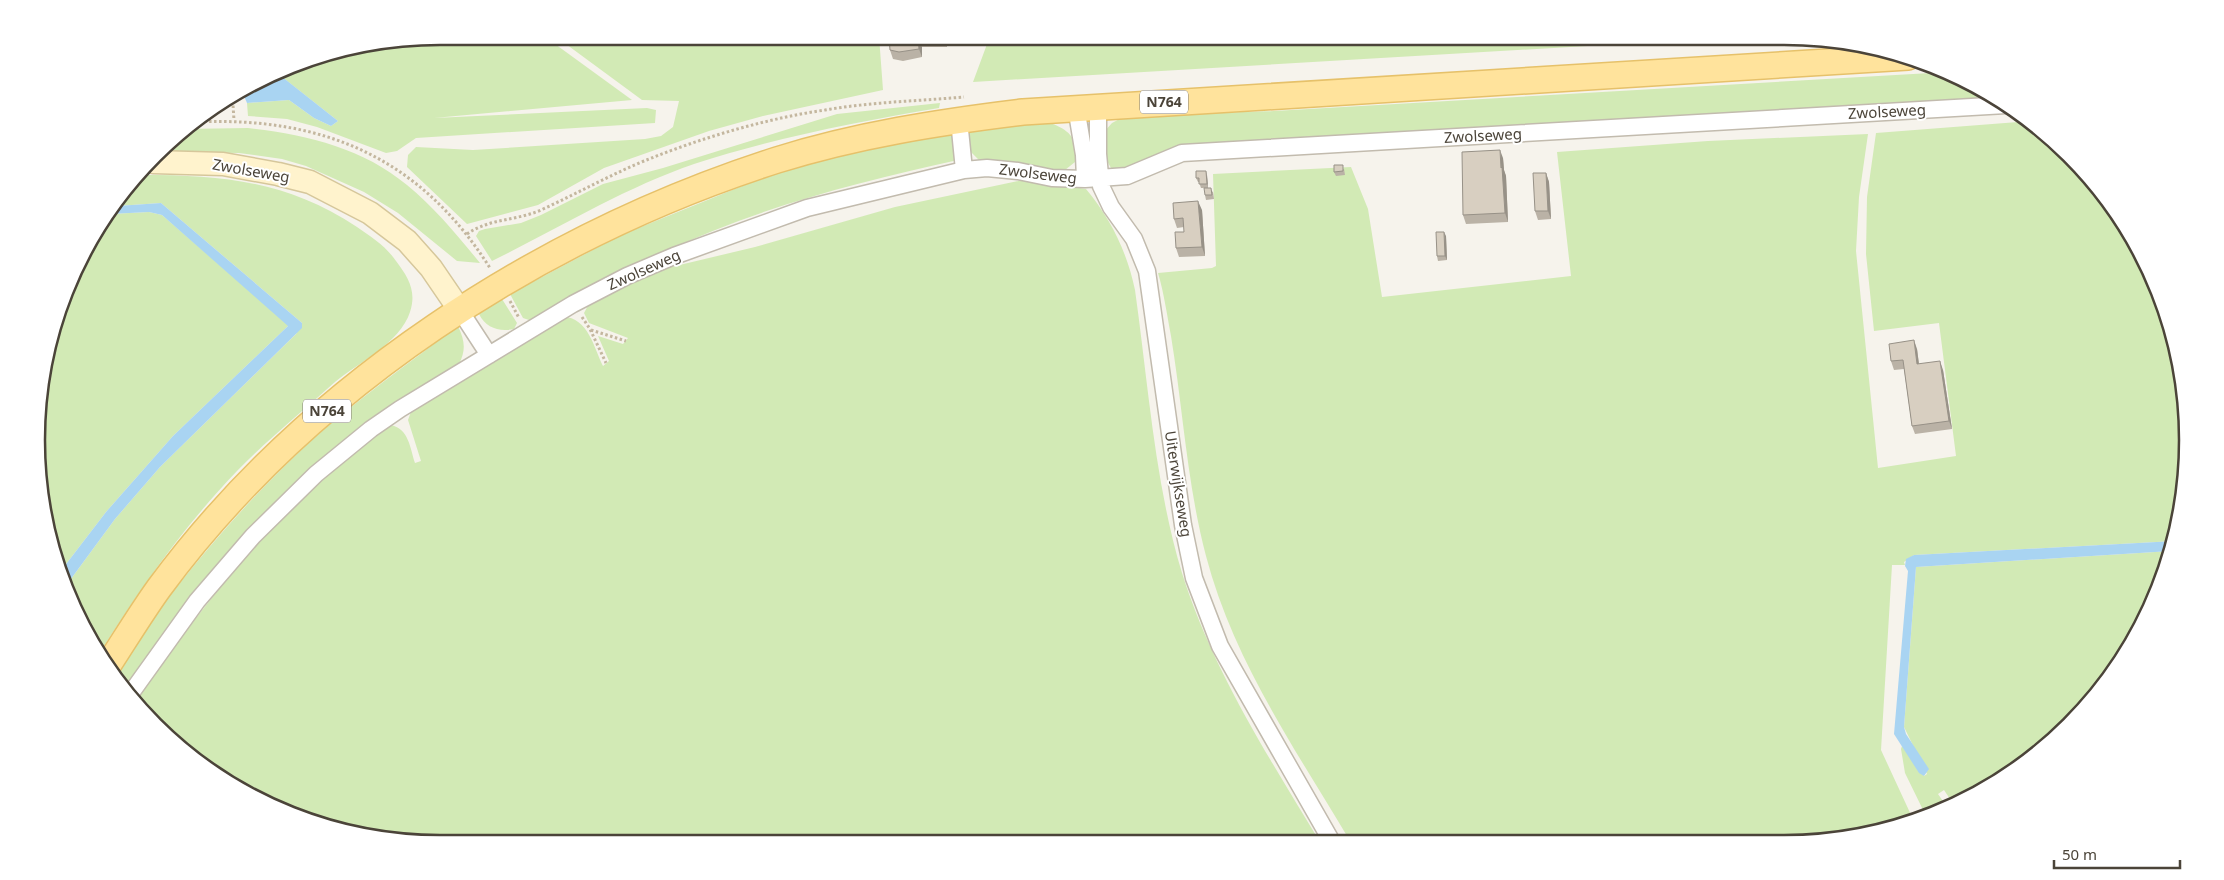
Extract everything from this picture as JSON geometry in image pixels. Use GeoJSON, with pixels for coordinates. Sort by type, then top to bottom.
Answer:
{"type":"FeatureCollection","features":[{"type":"Feature","properties":{"kind":"main road","name":"N764"},"geometry":{"type":"LineString","coordinates":[[112,659],[160,587],[208,529],[262,470],[310,425],[360,384],[459,309],[500,284],[559,251],[642,210],[720,180],[780,160],[834,145],[959,120],[1087,107],[1887,58]]}},
{"type":"Feature","properties":{"kind":"main road","name":"Zwolseweg"},"geometry":{"type":"LineString","coordinates":[[160,162],[223,164],[310,182],[370,213],[407,241],[431,268],[459,309]]}},
{"type":"Feature","properties":{"kind":"street","name":"Zwolseweg"},"geometry":{"type":"LineString","coordinates":[[134,689],[176,629],[259,530],[316,474],[400,409],[573,304],[628,276],[760,224],[832,201],[964,170],[1003,170],[1052,178],[1092,179],[1127,176],[1182,153],[1994,106]]}},
{"type":"Feature","properties":{"kind":"street","name":"Uiterwijkseweg"},"geometry":{"type":"LineString","coordinates":[[1087,107],[1092,179]]}},
{"type":"Feature","properties":{"kind":"street","name":"Uiterwijkseweg"},"geometry":{"type":"LineString","coordinates":[[1087,107],[1084,155],[1092,179],[1134,239],[1147,270],[1184,525],[1194,578],[1220,646],[1328,835]]}},
{"type":"Feature","properties":{"kind":"street"},"geometry":{"type":"LineString","coordinates":[[959,120],[964,170]]}},
{"type":"Feature","properties":{"kind":"street"},"geometry":{"type":"LineString","coordinates":[[459,309],[489,355]]}},
{"type":"Feature","properties":{"kind":"path"},"geometry":{"type":"LineString","coordinates":[[232,104],[234,120]]}},
{"type":"Feature","properties":{"kind":"path"},"geometry":{"type":"LineString","coordinates":[[208,121],[234,120],[269,123],[312,132],[367,153],[389,165],[419,186],[467,234],[500,284],[527,331]]}},
{"type":"Feature","properties":{"kind":"path"},"geometry":{"type":"LineString","coordinates":[[573,304],[590,329],[606,363]]}},
{"type":"Feature","properties":{"kind":"path"},"geometry":{"type":"LineString","coordinates":[[590,329],[626,341]]}},
{"type":"Feature","properties":{"kind":"green space"},"geometry":{"type":"Polygon","coordinates":[[[440,45],[556,45],[632,100],[434,118],[647,108],[656,110],[655,123],[416,138],[397,151],[386,153],[317,127],[287,119],[248,116],[247,103],[289,100],[314,118],[331,126],[338,121],[283,78],[338,58],[388,48],[440,45]]]}},
{"type":"Feature","properties":{"kind":"green space"},"geometry":{"type":"Polygon","coordinates":[[[567,45],[880,45],[883,90],[763,116],[709,131],[604,168],[538,205],[467,224],[407,167],[408,155],[416,147],[473,150],[645,139],[661,136],[673,127],[679,101],[642,100],[567,45]]]}},
{"type":"Feature","properties":{"kind":"green space"},"geometry":{"type":"Polygon","coordinates":[[[987,45],[1604,45],[973,82],[987,45]]]}},
{"type":"Feature","properties":{"kind":"green space"},"geometry":{"type":"Polygon","coordinates":[[[1930,73],[1983,99],[1186,145],[1138,164],[1120,168],[1111,168],[1106,159],[1103,133],[1112,123],[1125,116],[1274,111],[1930,73]]]}},
{"type":"Feature","properties":{"kind":"green space"},"geometry":{"type":"Polygon","coordinates":[[[940,103],[939,108],[815,132],[754,146],[694,164],[617,197],[492,261],[476,236],[479,231],[485,229],[521,223],[541,215],[603,184],[663,168],[837,114],[940,103]]]}},
{"type":"Feature","properties":{"kind":"green space"},"geometry":{"type":"Polygon","coordinates":[[[1047,122],[1067,131],[1074,141],[1075,162],[1065,170],[1052,170],[1008,161],[980,161],[968,149],[964,133],[1047,122]]]}},
{"type":"Feature","properties":{"kind":"green space"},"geometry":{"type":"Polygon","coordinates":[[[2017,122],[2063,161],[2081,180],[2112,221],[2138,265],[2149,289],[2166,338],[2176,388],[2179,440],[2178,466],[2176,492],[2166,541],[1914,555],[1904,562],[1905,565],[1892,565],[1881,750],[1911,814],[1886,822],[1836,832],[1784,835],[1346,835],[1268,703],[1232,632],[1206,556],[1194,502],[1171,336],[1158,273],[1212,268],[1216,266],[1213,174],[1351,167],[1368,209],[1382,297],[1571,276],[1557,152],[1708,141],[1868,134],[1859,197],[1856,251],[1878,468],[1956,456],[1939,323],[1874,331],[1866,254],[1867,197],[1876,133],[2017,122]]]}},
{"type":"Feature","properties":{"kind":"green space"},"geometry":{"type":"Polygon","coordinates":[[[248,128],[291,134],[332,145],[372,161],[390,172],[427,203],[480,263],[457,261],[398,213],[364,192],[306,166],[282,159],[239,153],[170,152],[198,129],[248,128]]]}},
{"type":"Feature","properties":{"kind":"green space"},"geometry":{"type":"Polygon","coordinates":[[[954,134],[958,160],[846,187],[735,222],[664,252],[532,321],[523,318],[510,294],[621,235],[757,180],[857,148],[954,134]]]}},
{"type":"Feature","properties":{"kind":"green space"},"geometry":{"type":"Polygon","coordinates":[[[148,175],[227,179],[280,190],[305,199],[357,227],[383,246],[404,273],[410,285],[412,304],[405,323],[388,342],[335,382],[260,449],[217,492],[163,559],[104,647],[86,615],[71,579],[115,519],[160,467],[296,334],[302,323],[161,203],[123,206],[148,175]]]}},
{"type":"Feature","properties":{"kind":"green space"},"geometry":{"type":"Polygon","coordinates":[[[1028,179],[1086,189],[1095,200],[1117,236],[1132,276],[1153,433],[1165,505],[1182,573],[1194,609],[1225,678],[1261,744],[1316,835],[440,835],[388,832],[338,822],[313,814],[289,805],[242,782],[180,737],[139,694],[181,637],[253,549],[306,494],[368,440],[391,425],[397,427],[408,440],[415,463],[421,461],[408,420],[412,409],[563,317],[572,318],[584,328],[603,366],[609,361],[598,336],[623,344],[628,338],[589,323],[584,313],[590,302],[667,268],[755,247],[895,207],[1028,179]]]}},
{"type":"Feature","properties":{"kind":"green space"},"geometry":{"type":"Polygon","coordinates":[[[149,212],[162,215],[289,325],[173,436],[106,512],[65,565],[58,542],[48,492],[45,440],[48,388],[58,338],[75,289],[98,242],[117,214],[149,212]]]}},
{"type":"Feature","properties":{"kind":"green space"},"geometry":{"type":"Polygon","coordinates":[[[502,299],[517,323],[514,329],[503,330],[493,328],[485,323],[479,314],[502,299]]]}},
{"type":"Feature","properties":{"kind":"green space"},"geometry":{"type":"Polygon","coordinates":[[[458,326],[464,345],[459,364],[332,452],[130,684],[117,666],[206,551],[257,494],[312,440],[458,326]]]}},
{"type":"Feature","properties":{"kind":"green space"},"geometry":{"type":"Polygon","coordinates":[[[2163,552],[2149,591],[2126,638],[2081,700],[2044,737],[2003,768],[1982,782],[1950,798],[1944,790],[1938,794],[1943,801],[1923,810],[1905,773],[1901,749],[1902,746],[1924,776],[1927,774],[1904,727],[1916,567],[2163,552]]]}},
{"type":"Feature","properties":{"kind":"water"},"geometry":{"type":"Polygon","coordinates":[[[283,78],[338,121],[331,126],[314,118],[289,100],[247,103],[244,97],[283,78]]]}},
{"type":"Feature","properties":{"kind":"water"},"geometry":{"type":"Polygon","coordinates":[[[161,203],[302,323],[302,328],[160,467],[115,519],[71,579],[65,565],[106,512],[173,436],[288,326],[162,215],[149,212],[117,214],[123,206],[161,203]]]}},
{"type":"Feature","properties":{"kind":"water"},"geometry":{"type":"Polygon","coordinates":[[[2166,541],[2163,552],[1916,567],[1904,727],[1906,734],[1929,769],[1924,776],[1919,773],[1894,734],[1908,571],[1905,566],[1906,559],[1914,555],[2166,541]]]}},
{"type":"Feature","properties":{"kind":"building"},"geometry":{"type":"Polygon","coordinates":[[[890,45],[919,45],[919,49],[899,52],[890,50],[890,45]]]}},
{"type":"Feature","properties":{"kind":"building"},"geometry":{"type":"Polygon","coordinates":[[[1500,150],[1505,213],[1463,215],[1462,152],[1500,150]]]}},
{"type":"Feature","properties":{"kind":"building"},"geometry":{"type":"Polygon","coordinates":[[[1334,165],[1343,165],[1343,171],[1334,172],[1334,165]]]}},
{"type":"Feature","properties":{"kind":"building"},"geometry":{"type":"Polygon","coordinates":[[[1196,171],[1206,171],[1207,184],[1199,184],[1199,178],[1196,178],[1196,171]]]}},
{"type":"Feature","properties":{"kind":"building"},"geometry":{"type":"Polygon","coordinates":[[[1533,173],[1546,173],[1548,211],[1535,211],[1533,173]]]}},
{"type":"Feature","properties":{"kind":"building"},"geometry":{"type":"Polygon","coordinates":[[[1204,188],[1211,188],[1212,195],[1205,195],[1204,188]]]}},
{"type":"Feature","properties":{"kind":"building"},"geometry":{"type":"Polygon","coordinates":[[[1198,201],[1202,247],[1176,248],[1175,232],[1184,232],[1183,218],[1174,219],[1173,203],[1198,201]]]}},
{"type":"Feature","properties":{"kind":"building"},"geometry":{"type":"Polygon","coordinates":[[[1436,232],[1444,232],[1445,256],[1437,256],[1436,232]]]}},
{"type":"Feature","properties":{"kind":"building"},"geometry":{"type":"Polygon","coordinates":[[[1914,340],[1917,364],[1940,361],[1949,421],[1912,426],[1903,360],[1891,361],[1889,344],[1914,340]]]}}]}
